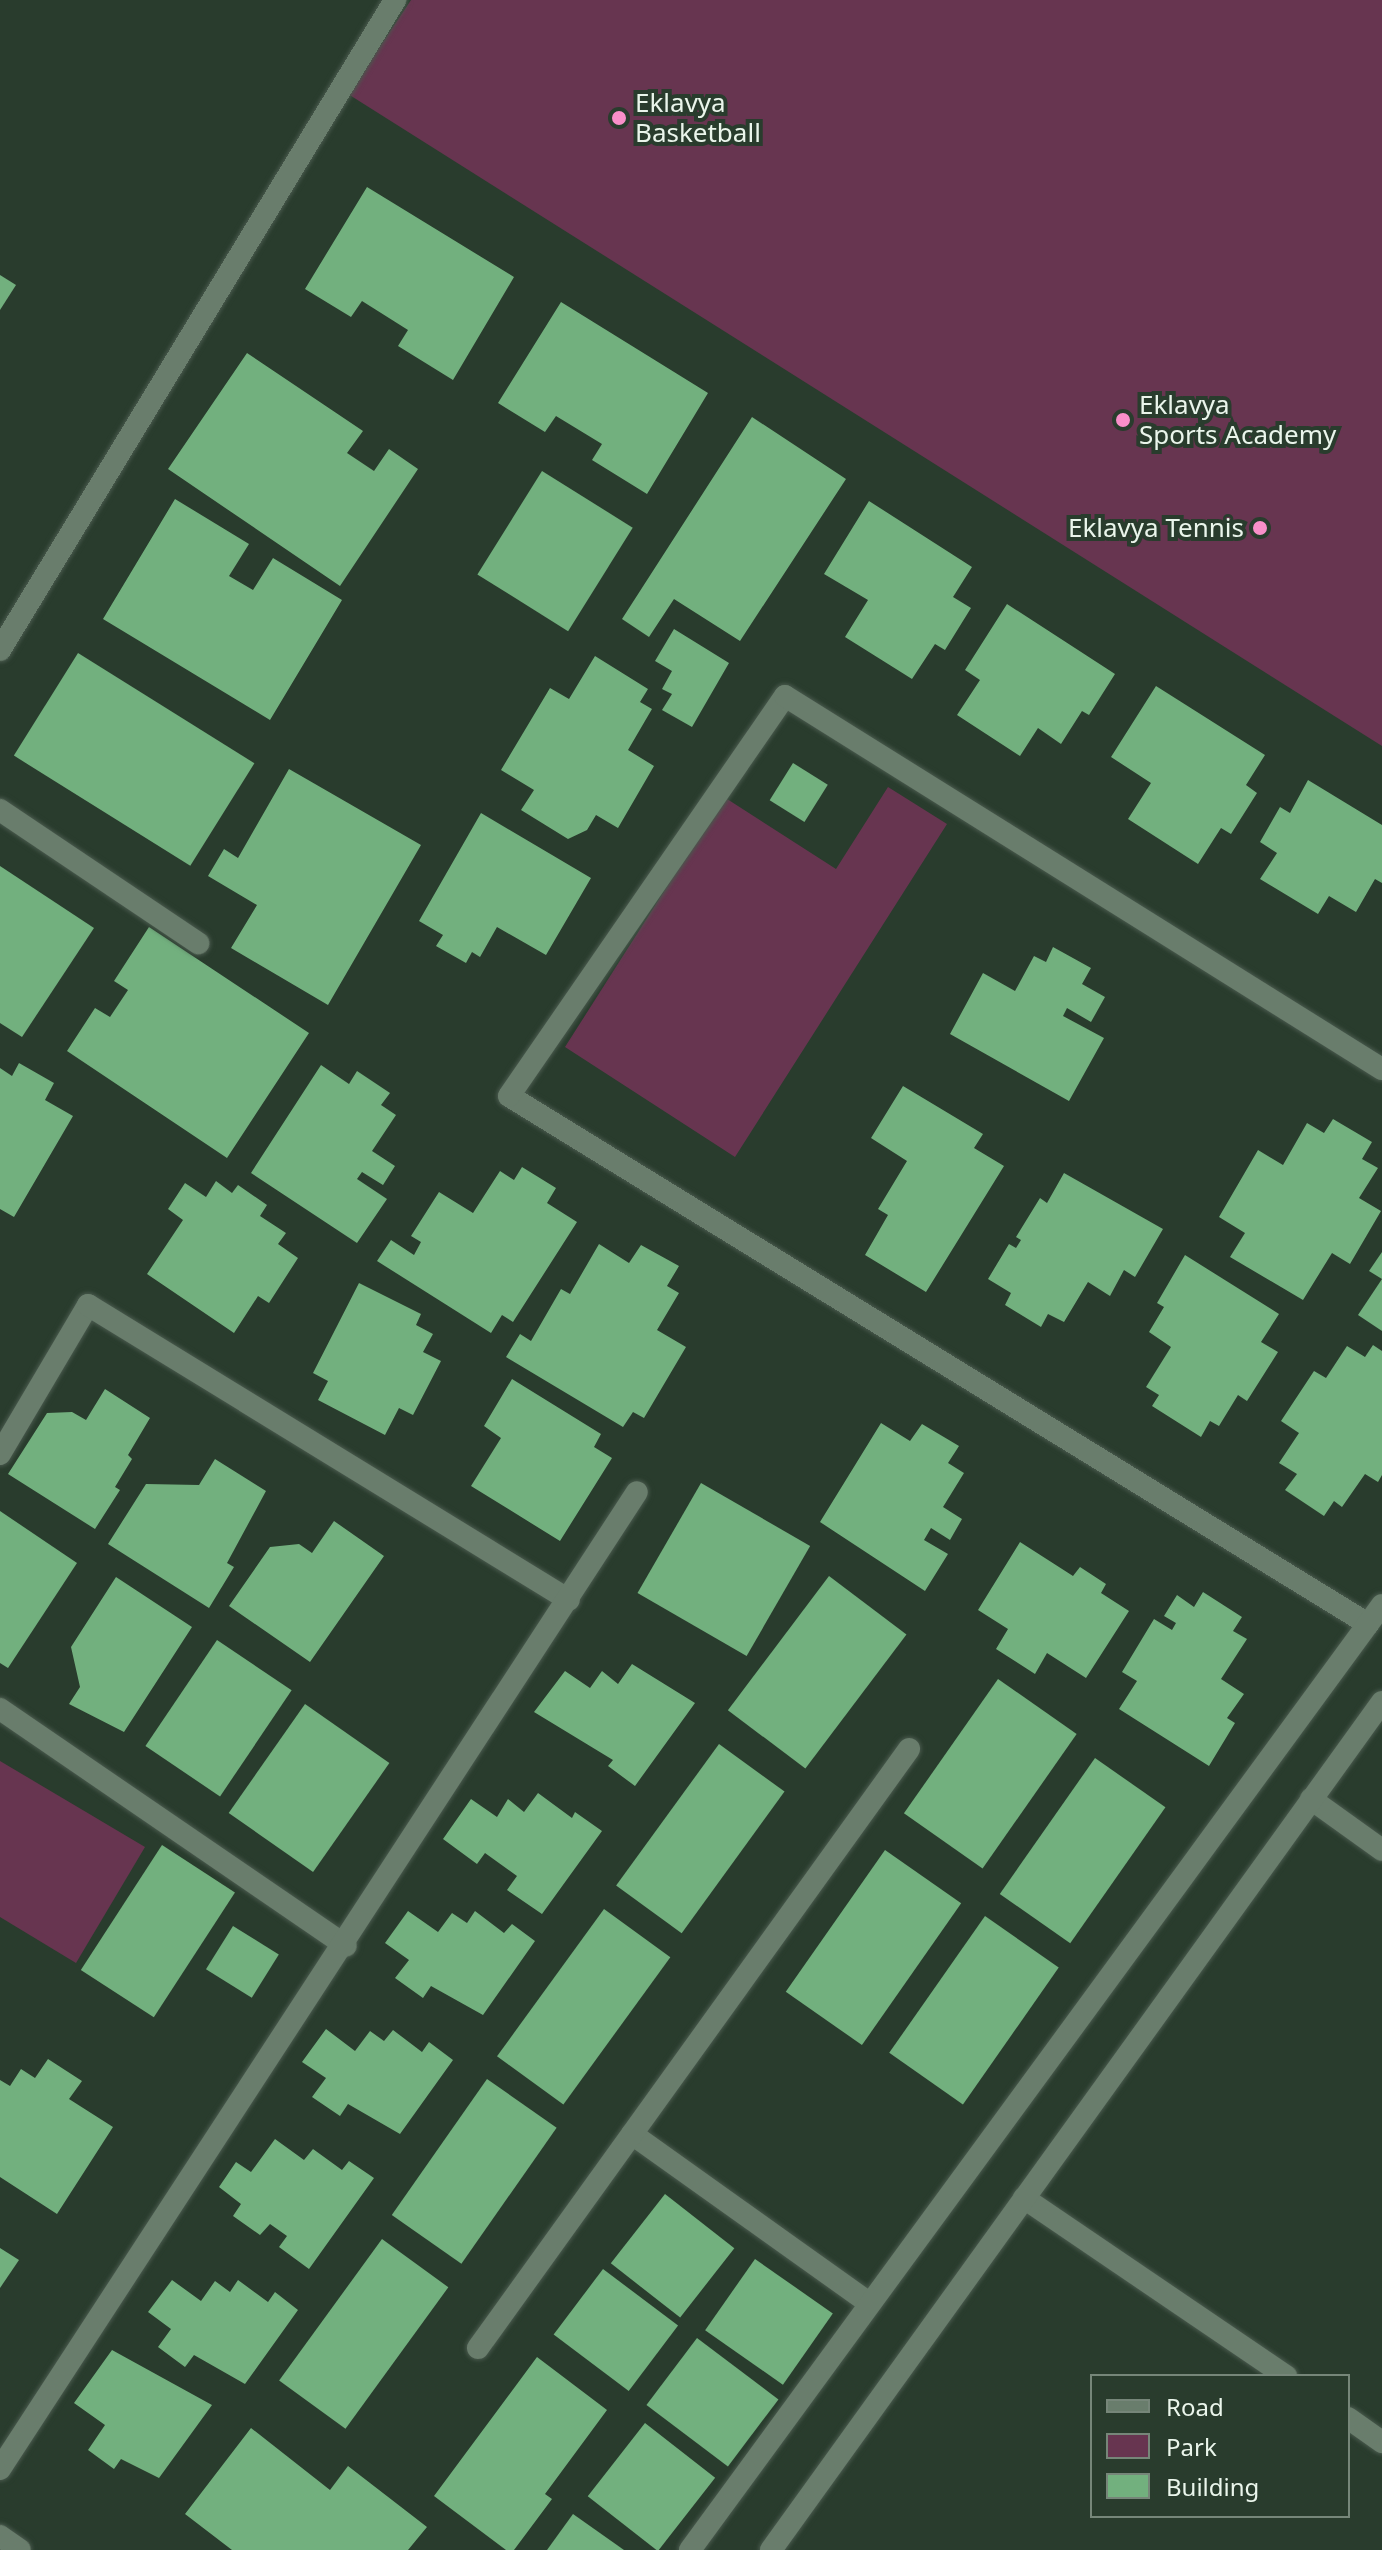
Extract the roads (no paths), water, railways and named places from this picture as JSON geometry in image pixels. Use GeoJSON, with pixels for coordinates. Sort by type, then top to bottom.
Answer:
{"type":"FeatureCollection","features":[{"type":"Feature","properties":{"kind":"street"},"geometry":{"type":"LineString","coordinates":[[0,650],[395,0]]}},
{"type":"Feature","properties":{"kind":"street"},"geometry":{"type":"LineString","coordinates":[[1368,1624],[509,1096],[785,696],[1382,1069]]}},
{"type":"Feature","properties":{"kind":"street"},"geometry":{"type":"LineString","coordinates":[[0,810],[198,943]]}},
{"type":"Feature","properties":{"kind":"street"},"geometry":{"type":"LineString","coordinates":[[0,1454],[88,1305],[569,1600]]}},
{"type":"Feature","properties":{"kind":"street"},"geometry":{"type":"LineString","coordinates":[[0,2469],[346,1946],[637,1492]]}},
{"type":"Feature","properties":{"kind":"street"},"geometry":{"type":"LineString","coordinates":[[690,2550],[1382,1605]]}},
{"type":"Feature","properties":{"kind":"street"},"geometry":{"type":"LineString","coordinates":[[771,2550],[1382,1702]]}},
{"type":"Feature","properties":{"kind":"street"},"geometry":{"type":"LineString","coordinates":[[0,1709],[346,1946]]}},
{"type":"Feature","properties":{"kind":"street"},"geometry":{"type":"LineString","coordinates":[[478,2348],[909,1749]]}},
{"type":"Feature","properties":{"kind":"street"},"geometry":{"type":"LineString","coordinates":[[1311,1799],[1382,1850]]}},
{"type":"Feature","properties":{"kind":"street"},"geometry":{"type":"LineString","coordinates":[[632,2134],[870,2304]]}},
{"type":"Feature","properties":{"kind":"street"},"geometry":{"type":"LineString","coordinates":[[1024,2198],[1283,2374]]}},
{"type":"Feature","properties":{"kind":"street"},"geometry":{"type":"LineString","coordinates":[[1350,2419],[1382,2442]]}},
{"type":"Feature","properties":{"kind":"street"},"geometry":{"type":"LineString","coordinates":[[0,2536],[20,2550]]}},
{"type":"Feature","properties":{"kind":"place","name":"Eklavya Basketball"},"geometry":{"type":"Point","coordinates":[619,118]}},
{"type":"Feature","properties":{"kind":"place","name":"Eklavya Sports Academy"},"geometry":{"type":"Point","coordinates":[1123,420]}},
{"type":"Feature","properties":{"kind":"place","name":"Eklavya Tennis"},"geometry":{"type":"Point","coordinates":[1260,528]}}]}
